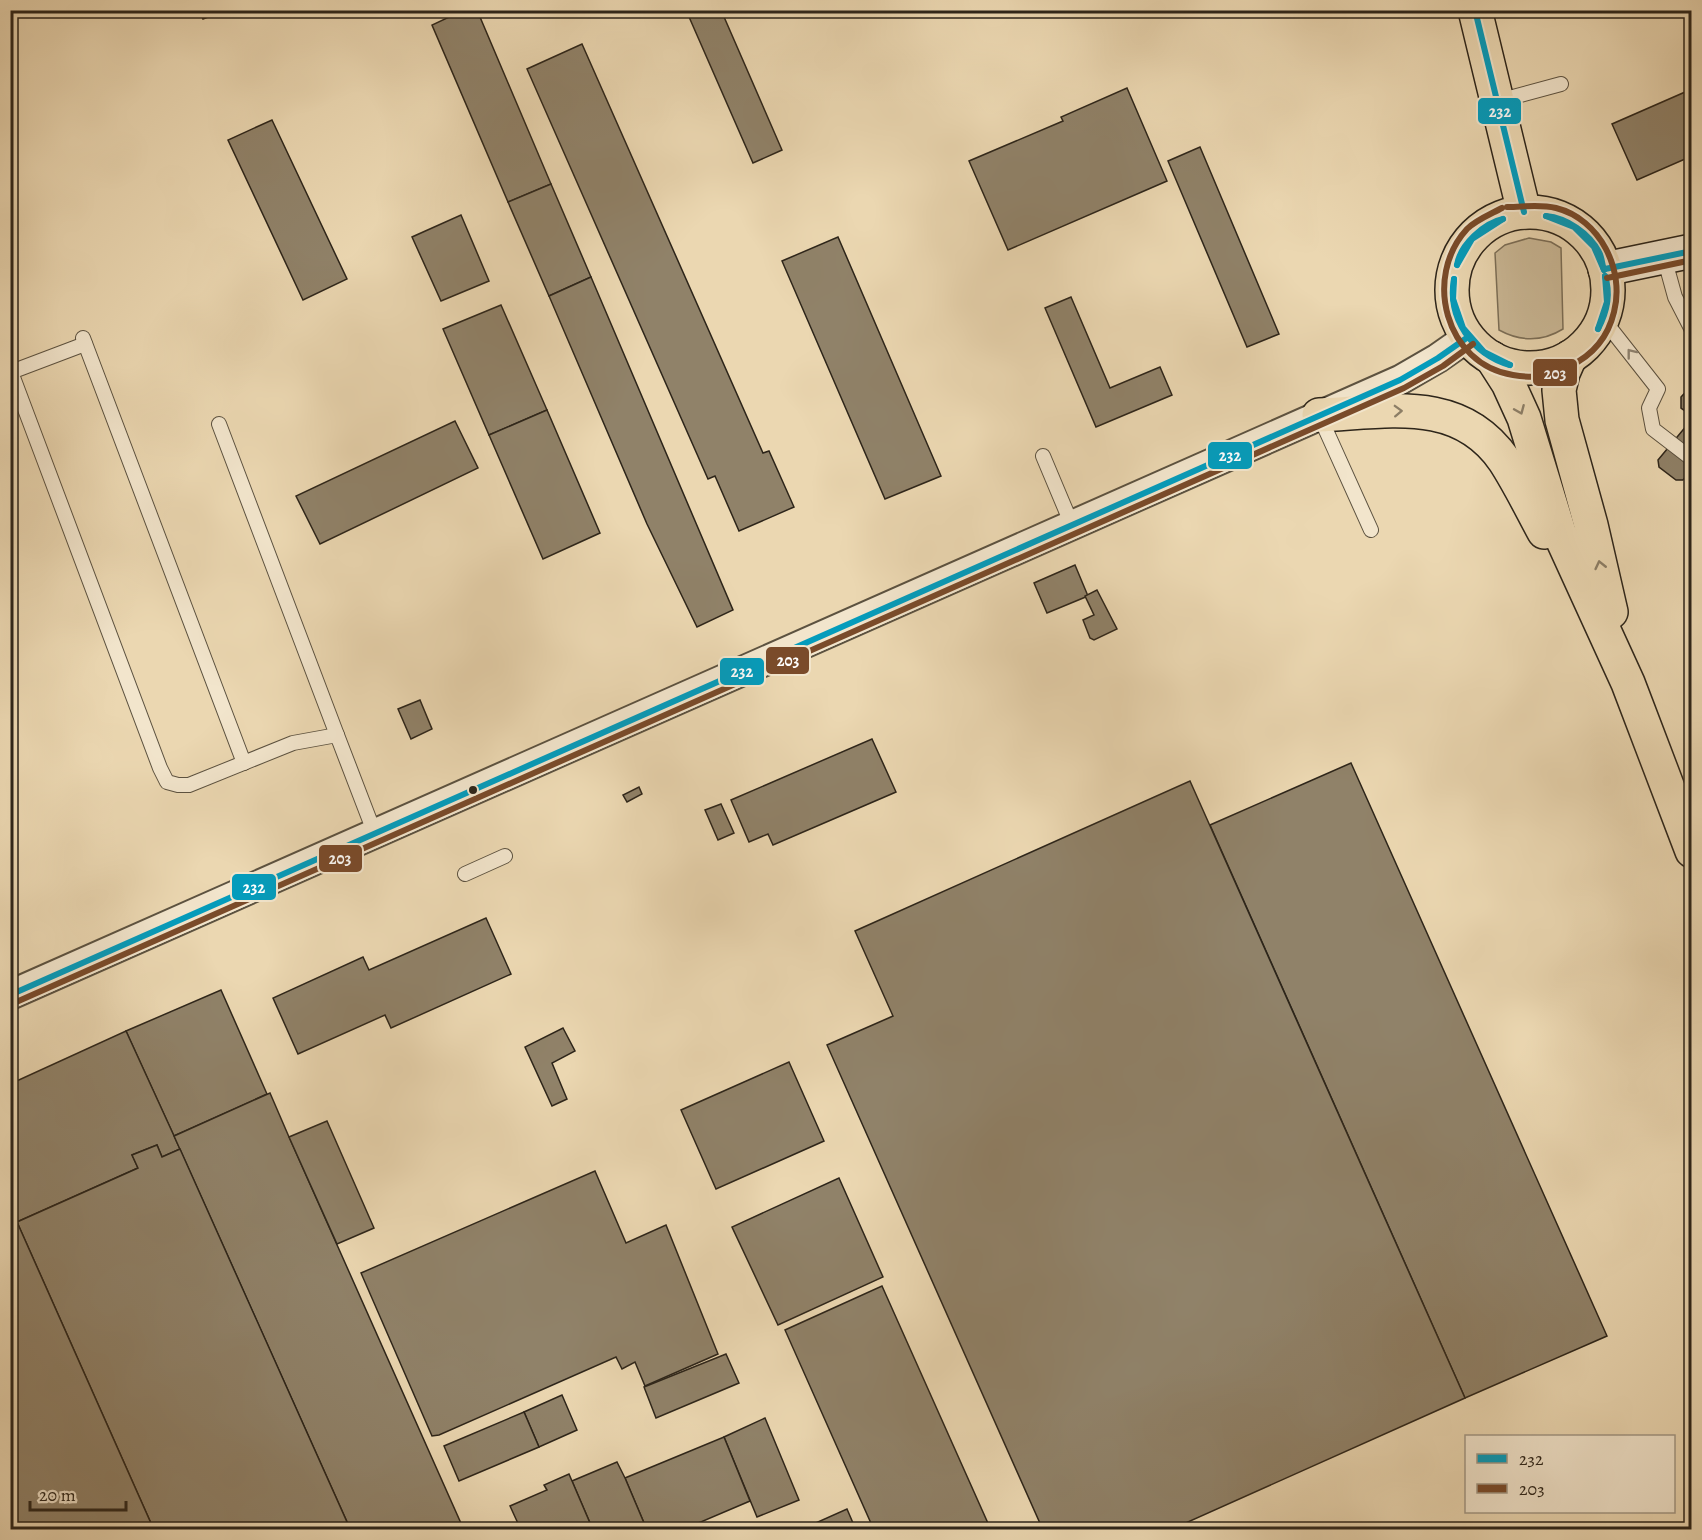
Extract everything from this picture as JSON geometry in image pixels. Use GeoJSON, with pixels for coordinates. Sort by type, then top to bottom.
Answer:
{"type":"FeatureCollection","features":[{"type":"Feature","properties":{"kind":"main road"},"geometry":{"type":"LineString","coordinates":[[1474,10],[1524,212]]}},
{"type":"Feature","properties":{"kind":"main road"},"geometry":{"type":"LineString","coordinates":[[1524,212],[1542,213],[1575,226],[1599,253],[1605,269],[1608,295],[1603,319],[1595,334],[1584,347],[1570,357],[1548,366],[1524,368],[1508,365],[1492,358],[1468,337],[1459,323],[1454,307],[1454,274],[1467,244],[1485,227],[1508,216],[1524,212]]}},
{"type":"Feature","properties":{"kind":"main road"},"geometry":{"type":"LineString","coordinates":[[1570,357],[1559,390],[1562,420],[1591,525],[1628,683]]}},
{"type":"Feature","properties":{"kind":"main road"},"geometry":{"type":"LineString","coordinates":[[1492,358],[1508,383],[1524,418],[1559,532],[1628,683],[1692,851]]}},
{"type":"Feature","properties":{"kind":"main road"},"geometry":{"type":"LineString","coordinates":[[1319,415],[1419,410],[1441,415],[1478,433],[1504,460],[1628,683]]}},
{"type":"Feature","properties":{"kind":"street"},"geometry":{"type":"LineString","coordinates":[[1605,269],[1678,254]]}},
{"type":"Feature","properties":{"kind":"street"},"geometry":{"type":"LineString","coordinates":[[10,995],[1400,380],[1468,337]]}},
{"type":"Feature","properties":{"kind":"lane"},"geometry":{"type":"LineString","coordinates":[[1498,101],[1561,84]]}},
{"type":"Feature","properties":{"kind":"lane"},"geometry":{"type":"LineString","coordinates":[[1678,254],[1675,297],[1692,330]]}},
{"type":"Feature","properties":{"kind":"lane"},"geometry":{"type":"LineString","coordinates":[[1603,319],[1658,389],[1649,408],[1653,429],[1692,459]]}},
{"type":"Feature","properties":{"kind":"lane"},"geometry":{"type":"LineString","coordinates":[[244,763],[84,341],[11,372],[167,782],[189,785],[244,763],[293,743],[337,735]]}},
{"type":"Feature","properties":{"kind":"lane"},"geometry":{"type":"LineString","coordinates":[[1319,415],[1371,530]]}},
{"type":"Feature","properties":{"kind":"lane"},"geometry":{"type":"LineString","coordinates":[[219,424],[375,834]]}},
{"type":"Feature","properties":{"kind":"lane"},"geometry":{"type":"LineString","coordinates":[[1043,456],[1072,525]]}},
{"type":"Feature","properties":{"kind":"lane"},"geometry":{"type":"LineString","coordinates":[[465,874],[505,856]]}},
{"type":"Feature","properties":{"kind":"shaded area"},"geometry":{"type":"Polygon","coordinates":[[[1529,238],[1551,242],[1561,248],[1563,329],[1547,336],[1531,339],[1515,337],[1499,330],[1495,253],[1505,245],[1529,238]]]}},
{"type":"Feature","properties":{"kind":"building"},"geometry":{"type":"Polygon","coordinates":[[[199,10],[226,10],[203,19],[199,10]]]}},
{"type":"Feature","properties":{"kind":"building"},"geometry":{"type":"Polygon","coordinates":[[[464,10],[477,10],[551,184],[508,202],[432,25],[464,10]]]}},
{"type":"Feature","properties":{"kind":"building"},"geometry":{"type":"Polygon","coordinates":[[[686,10],[721,10],[782,150],[753,163],[686,10]]]}},
{"type":"Feature","properties":{"kind":"building"},"geometry":{"type":"Polygon","coordinates":[[[582,44],[763,453],[769,451],[794,507],[739,531],[715,476],[708,479],[527,69],[582,44]]]}},
{"type":"Feature","properties":{"kind":"building"},"geometry":{"type":"Polygon","coordinates":[[[1127,88],[1167,181],[1008,250],[969,161],[1063,121],[1061,117],[1127,88]]]}},
{"type":"Feature","properties":{"kind":"building"},"geometry":{"type":"Polygon","coordinates":[[[1692,89],[1692,156],[1637,180],[1612,124],[1692,89]]]}},
{"type":"Feature","properties":{"kind":"building"},"geometry":{"type":"Polygon","coordinates":[[[272,120],[347,279],[303,300],[228,140],[272,120]]]}},
{"type":"Feature","properties":{"kind":"building"},"geometry":{"type":"Polygon","coordinates":[[[1200,147],[1279,334],[1247,347],[1168,161],[1200,147]]]}},
{"type":"Feature","properties":{"kind":"building"},"geometry":{"type":"Polygon","coordinates":[[[551,184],[591,277],[549,296],[508,202],[551,184]]]}},
{"type":"Feature","properties":{"kind":"building"},"geometry":{"type":"Polygon","coordinates":[[[461,215],[489,281],[441,301],[412,237],[461,215]]]}},
{"type":"Feature","properties":{"kind":"building"},"geometry":{"type":"Polygon","coordinates":[[[838,237],[941,476],[885,499],[782,261],[838,237]]]}},
{"type":"Feature","properties":{"kind":"building"},"geometry":{"type":"Polygon","coordinates":[[[591,277],[733,610],[697,627],[647,524],[549,296],[591,277]]]}},
{"type":"Feature","properties":{"kind":"building"},"geometry":{"type":"Polygon","coordinates":[[[1071,297],[1110,388],[1160,367],[1172,395],[1096,427],[1045,308],[1071,297]]]}},
{"type":"Feature","properties":{"kind":"building"},"geometry":{"type":"Polygon","coordinates":[[[501,305],[547,410],[489,435],[443,329],[501,305]]]}},
{"type":"Feature","properties":{"kind":"building"},"geometry":{"type":"Polygon","coordinates":[[[1692,385],[1692,416],[1681,408],[1681,397],[1692,385]]]}},
{"type":"Feature","properties":{"kind":"building"},"geometry":{"type":"Polygon","coordinates":[[[547,410],[600,533],[543,559],[489,435],[547,410]]]}},
{"type":"Feature","properties":{"kind":"building"},"geometry":{"type":"Polygon","coordinates":[[[1692,419],[1692,469],[1683,480],[1676,480],[1659,467],[1658,460],[1692,419]]]}},
{"type":"Feature","properties":{"kind":"building"},"geometry":{"type":"Polygon","coordinates":[[[455,421],[478,468],[320,544],[296,496],[455,421]]]}},
{"type":"Feature","properties":{"kind":"building"},"geometry":{"type":"Polygon","coordinates":[[[1075,565],[1088,596],[1047,613],[1034,583],[1075,565]]]}},
{"type":"Feature","properties":{"kind":"building"},"geometry":{"type":"Polygon","coordinates":[[[1097,590],[1117,629],[1094,640],[1090,638],[1083,620],[1094,615],[1085,596],[1097,590]]]}},
{"type":"Feature","properties":{"kind":"building"},"geometry":{"type":"Polygon","coordinates":[[[420,700],[432,729],[411,739],[398,709],[420,700]]]}},
{"type":"Feature","properties":{"kind":"building"},"geometry":{"type":"Polygon","coordinates":[[[872,739],[896,792],[773,845],[768,834],[749,842],[731,800],[872,739]]]}},
{"type":"Feature","properties":{"kind":"building"},"geometry":{"type":"Polygon","coordinates":[[[1351,763],[1607,1336],[1465,1398],[1210,825],[1351,763]]]}},
{"type":"Feature","properties":{"kind":"building"},"geometry":{"type":"Polygon","coordinates":[[[1190,781],[1465,1398],[1170,1530],[1043,1530],[827,1045],[893,1016],[855,931],[1190,781]]]}},
{"type":"Feature","properties":{"kind":"building"},"geometry":{"type":"Polygon","coordinates":[[[639,787],[642,794],[627,802],[623,795],[639,787]]]}},
{"type":"Feature","properties":{"kind":"building"},"geometry":{"type":"Polygon","coordinates":[[[721,804],[734,833],[718,840],[705,810],[721,804]]]}},
{"type":"Feature","properties":{"kind":"building"},"geometry":{"type":"Polygon","coordinates":[[[486,918],[511,974],[391,1028],[385,1015],[298,1054],[273,998],[363,957],[369,970],[486,918]]]}},
{"type":"Feature","properties":{"kind":"building"},"geometry":{"type":"Polygon","coordinates":[[[221,990],[267,1094],[174,1136],[126,1031],[221,990]]]}},
{"type":"Feature","properties":{"kind":"building"},"geometry":{"type":"Polygon","coordinates":[[[563,1028],[575,1051],[552,1063],[567,1099],[552,1106],[525,1047],[563,1028]]]}},
{"type":"Feature","properties":{"kind":"building"},"geometry":{"type":"Polygon","coordinates":[[[126,1031],[180,1149],[162,1157],[157,1145],[132,1155],[138,1168],[17,1222],[10,1208],[10,1084],[126,1031]]]}},
{"type":"Feature","properties":{"kind":"building"},"geometry":{"type":"Polygon","coordinates":[[[789,1062],[824,1141],[716,1189],[681,1110],[789,1062]]]}},
{"type":"Feature","properties":{"kind":"building"},"geometry":{"type":"Polygon","coordinates":[[[270,1093],[464,1530],[340,1530],[339,1526],[347,1522],[174,1136],[270,1093]]]}},
{"type":"Feature","properties":{"kind":"building"},"geometry":{"type":"Polygon","coordinates":[[[327,1121],[374,1228],[337,1244],[289,1137],[327,1121]]]}},
{"type":"Feature","properties":{"kind":"building"},"geometry":{"type":"Polygon","coordinates":[[[157,1145],[162,1157],[180,1149],[347,1522],[331,1530],[154,1530],[17,1222],[138,1168],[132,1155],[157,1145]]]}},
{"type":"Feature","properties":{"kind":"building"},"geometry":{"type":"Polygon","coordinates":[[[595,1171],[626,1243],[666,1225],[718,1354],[645,1386],[635,1362],[622,1369],[616,1357],[439,1435],[432,1436],[361,1273],[595,1171]]]}},
{"type":"Feature","properties":{"kind":"building"},"geometry":{"type":"Polygon","coordinates":[[[839,1178],[883,1277],[778,1325],[732,1227],[839,1178]]]}},
{"type":"Feature","properties":{"kind":"building"},"geometry":{"type":"Polygon","coordinates":[[[10,1208],[154,1530],[21,1530],[10,1506],[10,1208]]]}},
{"type":"Feature","properties":{"kind":"building"},"geometry":{"type":"Polygon","coordinates":[[[882,1286],[991,1530],[874,1530],[785,1330],[882,1286]]]}},
{"type":"Feature","properties":{"kind":"building"},"geometry":{"type":"Polygon","coordinates":[[[726,1354],[739,1383],[656,1418],[644,1387],[726,1354]]]}},
{"type":"Feature","properties":{"kind":"building"},"geometry":{"type":"Polygon","coordinates":[[[562,1395],[577,1430],[539,1447],[524,1412],[562,1395]]]}},
{"type":"Feature","properties":{"kind":"building"},"geometry":{"type":"Polygon","coordinates":[[[524,1412],[539,1447],[459,1481],[444,1446],[524,1412]]]}},
{"type":"Feature","properties":{"kind":"building"},"geometry":{"type":"Polygon","coordinates":[[[765,1418],[799,1500],[757,1517],[724,1437],[765,1418]]]}},
{"type":"Feature","properties":{"kind":"building"},"geometry":{"type":"Polygon","coordinates":[[[724,1437],[750,1501],[682,1530],[647,1530],[625,1478],[724,1437]]]}},
{"type":"Feature","properties":{"kind":"building"},"geometry":{"type":"Polygon","coordinates":[[[617,1462],[647,1530],[593,1530],[572,1481],[617,1462]]]}},
{"type":"Feature","properties":{"kind":"building"},"geometry":{"type":"Polygon","coordinates":[[[569,1474],[593,1530],[521,1530],[510,1506],[547,1490],[544,1485],[569,1474]]]}},
{"type":"Feature","properties":{"kind":"building"},"geometry":{"type":"Polygon","coordinates":[[[847,1509],[856,1530],[800,1530],[847,1509]]]}},
{"type":"Feature","properties":{"kind":"transit line","name":"232"},"geometry":{"type":"LineString","coordinates":[[1475,10],[1524,212]]}},
{"type":"Feature","properties":{"kind":"transit line","name":"203"},"geometry":{"type":"LineString","coordinates":[[1502,208],[1467,229],[1454,249],[1446,271],[1444,293],[1448,316],[1457,337],[1471,354],[1490,368],[1518,376],[1549,375],[1578,362],[1604,337],[1614,312],[1616,280],[1606,248],[1597,235],[1572,214],[1550,207],[1507,207]]}},
{"type":"Feature","properties":{"kind":"transit line","name":"232"},"geometry":{"type":"LineString","coordinates":[[1546,216],[1569,223],[1583,233],[1599,252],[1604,270]]}},
{"type":"Feature","properties":{"kind":"transit line","name":"232"},"geometry":{"type":"LineString","coordinates":[[1546,216],[1574,227],[1594,247],[1604,270]]}},
{"type":"Feature","properties":{"kind":"transit line","name":"232"},"geometry":{"type":"LineString","coordinates":[[1457,265],[1463,250],[1474,236],[1488,225],[1503,219]]}},
{"type":"Feature","properties":{"kind":"transit line","name":"232"},"geometry":{"type":"LineString","coordinates":[[1457,265],[1472,239],[1503,219]]}},
{"type":"Feature","properties":{"kind":"transit line","name":"232"},"geometry":{"type":"LineString","coordinates":[[1605,269],[1692,251]]}},
{"type":"Feature","properties":{"kind":"transit line","name":"203"},"geometry":{"type":"LineString","coordinates":[[1607,278],[1692,260]]}},
{"type":"Feature","properties":{"kind":"transit line","name":"232"},"geometry":{"type":"LineString","coordinates":[[1598,329],[1607,302],[1605,276]]}},
{"type":"Feature","properties":{"kind":"transit line","name":"232"},"geometry":{"type":"LineString","coordinates":[[1598,329],[1607,303],[1608,289],[1605,276]]}},
{"type":"Feature","properties":{"kind":"transit line","name":"232"},"geometry":{"type":"LineString","coordinates":[[1454,279],[1453,299],[1463,328],[1484,352],[1510,365]]}},
{"type":"Feature","properties":{"kind":"transit line","name":"232"},"geometry":{"type":"LineString","coordinates":[[1454,279],[1454,307],[1465,332],[1484,352],[1510,365]]}},
{"type":"Feature","properties":{"kind":"transit line","name":"232"},"geometry":{"type":"LineString","coordinates":[[10,995],[1400,380],[1468,337]]}},
{"type":"Feature","properties":{"kind":"transit line","name":"203"},"geometry":{"type":"LineString","coordinates":[[14,1003],[1404,388],[1443,366],[1473,344]]}}]}
